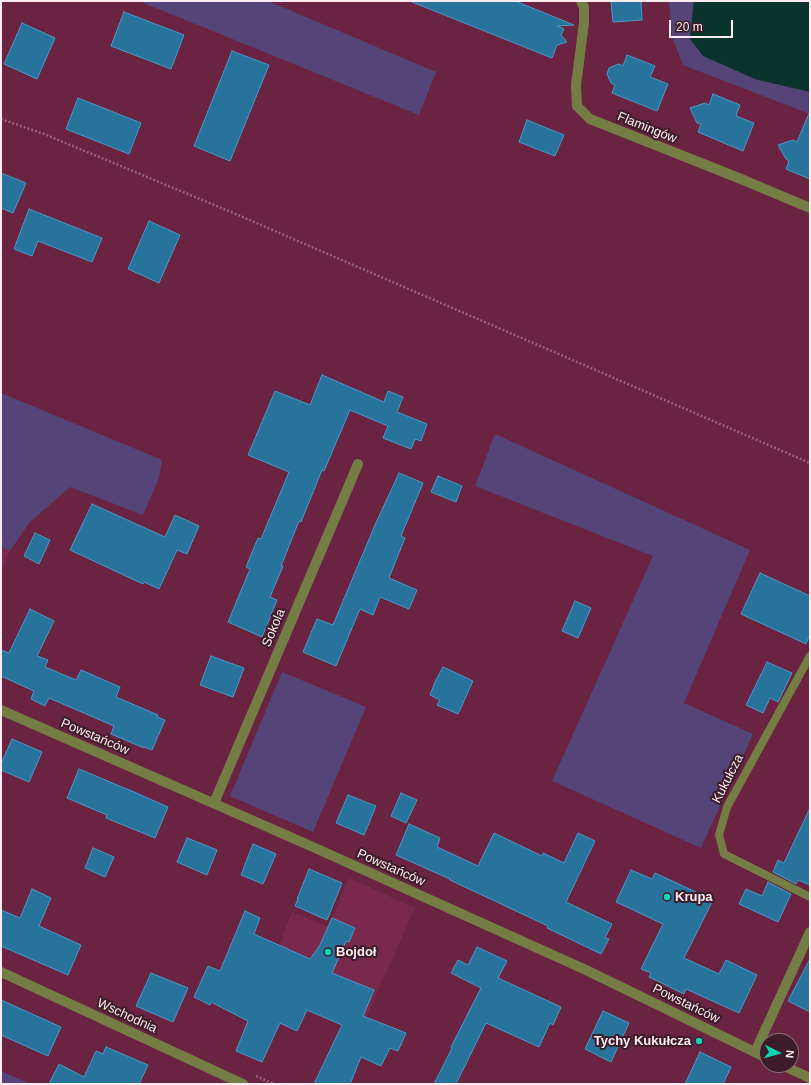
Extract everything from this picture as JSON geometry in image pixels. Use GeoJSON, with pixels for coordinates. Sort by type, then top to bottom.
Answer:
{"type":"FeatureCollection","features":[{"type":"Feature","properties":{"kind":"street","name":"Flamingów"},"geometry":{"type":"LineString","coordinates":[[581,1],[584,8],[584,23],[576,85],[577,106],[590,119],[810,208]]}},
{"type":"Feature","properties":{"kind":"street","name":"Sokola"},"geometry":{"type":"LineString","coordinates":[[214,803],[358,464]]}},
{"type":"Feature","properties":{"kind":"street","name":"Powstańców"},"geometry":{"type":"LineString","coordinates":[[1,710],[214,803],[586,970],[759,1054]]}},
{"type":"Feature","properties":{"kind":"street"},"geometry":{"type":"LineString","coordinates":[[755,1052],[810,932]]}},
{"type":"Feature","properties":{"kind":"street","name":"Wschodnia"},"geometry":{"type":"LineString","coordinates":[[1,972],[243,1084]]}},
{"type":"Feature","properties":{"kind":"street"},"geometry":{"type":"LineString","coordinates":[[799,1073],[810,1078]]}},
{"type":"Feature","properties":{"kind":"lane","name":"Kukułcza"},"geometry":{"type":"LineString","coordinates":[[810,656],[727,806],[719,835],[724,854],[810,897]]}},
{"type":"Feature","properties":{"kind":"path"},"geometry":{"type":"LineString","coordinates":[[1,119],[44,134],[231,212],[810,463]]}},
{"type":"Feature","properties":{"kind":"shaded area"},"geometry":{"type":"Polygon","coordinates":[[[139,1],[268,1],[436,72],[419,115],[139,1]]]}},
{"type":"Feature","properties":{"kind":"shaded area"},"geometry":{"type":"Polygon","coordinates":[[[669,1],[694,1],[690,39],[755,79],[810,92],[810,114],[683,65],[672,36],[669,1]]]}},
{"type":"Feature","properties":{"kind":"shaded area"},"geometry":{"type":"Polygon","coordinates":[[[694,1],[810,1],[810,92],[755,79],[703,56],[690,39],[694,1]]]}},
{"type":"Feature","properties":{"kind":"shaded area"},"geometry":{"type":"Polygon","coordinates":[[[1,393],[162,460],[159,478],[143,515],[70,487],[29,523],[10,551],[1,547],[1,393]]]}},
{"type":"Feature","properties":{"kind":"shaded area"},"geometry":{"type":"Polygon","coordinates":[[[495,434],[750,550],[684,703],[753,734],[701,848],[552,781],[653,556],[475,486],[495,434]]]}},
{"type":"Feature","properties":{"kind":"shaded area"},"geometry":{"type":"Polygon","coordinates":[[[1,547],[10,551],[1,572],[1,547]]]}},
{"type":"Feature","properties":{"kind":"shaded area"},"geometry":{"type":"Polygon","coordinates":[[[282,672],[366,707],[313,832],[230,796],[282,672]]]}},
{"type":"Feature","properties":{"kind":"shaded area"},"geometry":{"type":"Polygon","coordinates":[[[349,878],[415,908],[359,1033],[262,989],[292,912],[329,927],[349,878]]]}},
{"type":"Feature","properties":{"kind":"shaded area"},"geometry":{"type":"Polygon","coordinates":[[[1,1071],[30,1084],[1,1084],[1,1071]]]}},
{"type":"Feature","properties":{"kind":"building"},"geometry":{"type":"Polygon","coordinates":[[[515,1],[574,25],[557,26],[564,29],[561,35],[567,42],[557,45],[552,58],[412,2],[515,1]]]}},
{"type":"Feature","properties":{"kind":"building"},"geometry":{"type":"Polygon","coordinates":[[[611,1],[641,1],[642,20],[613,22],[611,1]]]}},
{"type":"Feature","properties":{"kind":"building"},"geometry":{"type":"Polygon","coordinates":[[[124,12],[184,35],[171,69],[111,46],[124,12]]]}},
{"type":"Feature","properties":{"kind":"building"},"geometry":{"type":"Polygon","coordinates":[[[22,23],[55,38],[37,79],[4,64],[22,23]]]}},
{"type":"Feature","properties":{"kind":"building"},"geometry":{"type":"Polygon","coordinates":[[[232,51],[269,65],[230,161],[194,146],[232,51]]]}},
{"type":"Feature","properties":{"kind":"building"},"geometry":{"type":"Polygon","coordinates":[[[627,55],[655,66],[650,77],[668,84],[657,111],[612,93],[615,85],[611,83],[607,74],[609,68],[619,64],[623,66],[627,55]]]}},
{"type":"Feature","properties":{"kind":"building"},"geometry":{"type":"Polygon","coordinates":[[[713,94],[740,105],[736,116],[754,123],[743,151],[698,132],[701,124],[697,123],[690,108],[705,103],[709,105],[713,94]]]}},
{"type":"Feature","properties":{"kind":"building"},"geometry":{"type":"Polygon","coordinates":[[[78,98],[141,123],[129,154],[66,129],[78,98]]]}},
{"type":"Feature","properties":{"kind":"building"},"geometry":{"type":"Polygon","coordinates":[[[810,111],[810,179],[786,169],[789,161],[786,159],[778,145],[793,140],[797,142],[810,111]]]}},
{"type":"Feature","properties":{"kind":"building"},"geometry":{"type":"Polygon","coordinates":[[[527,120],[564,135],[555,156],[519,142],[527,120]]]}},
{"type":"Feature","properties":{"kind":"building"},"geometry":{"type":"Polygon","coordinates":[[[1,173],[26,183],[13,213],[1,208],[1,173]]]}},
{"type":"Feature","properties":{"kind":"building"},"geometry":{"type":"Polygon","coordinates":[[[29,209],[102,238],[92,262],[38,241],[32,256],[14,249],[29,209]]]}},
{"type":"Feature","properties":{"kind":"building"},"geometry":{"type":"Polygon","coordinates":[[[149,221],[180,235],[159,283],[128,269],[149,221]]]}},
{"type":"Feature","properties":{"kind":"building"},"geometry":{"type":"Polygon","coordinates":[[[322,375],[384,402],[388,391],[403,397],[397,412],[427,424],[421,441],[415,439],[411,449],[383,438],[388,426],[350,410],[324,471],[322,470],[301,522],[299,521],[281,566],[283,566],[270,597],[277,600],[262,637],[228,622],[250,569],[246,567],[258,538],[261,539],[289,472],[248,455],[275,391],[310,405],[322,375]]]}},
{"type":"Feature","properties":{"kind":"building"},"geometry":{"type":"Polygon","coordinates":[[[399,473],[423,483],[401,536],[405,538],[389,578],[417,590],[409,609],[380,597],[373,615],[360,609],[336,666],[303,652],[317,619],[333,625],[375,525],[399,473]]]}},
{"type":"Feature","properties":{"kind":"building"},"geometry":{"type":"Polygon","coordinates":[[[438,476],[462,486],[456,502],[431,492],[438,476]]]}},
{"type":"Feature","properties":{"kind":"building"},"geometry":{"type":"Polygon","coordinates":[[[92,504],[165,537],[175,515],[199,526],[187,554],[177,550],[159,589],[144,582],[143,584],[70,550],[92,504]]]}},
{"type":"Feature","properties":{"kind":"building"},"geometry":{"type":"Polygon","coordinates":[[[35,533],[50,540],[39,564],[24,556],[35,533]]]}},
{"type":"Feature","properties":{"kind":"building"},"geometry":{"type":"Polygon","coordinates":[[[760,573],[810,596],[810,634],[806,644],[741,614],[760,573]]]}},
{"type":"Feature","properties":{"kind":"building"},"geometry":{"type":"Polygon","coordinates":[[[575,601],[591,608],[578,638],[562,631],[575,601]]]}},
{"type":"Feature","properties":{"kind":"building"},"geometry":{"type":"Polygon","coordinates":[[[30,609],[54,621],[37,656],[48,660],[45,667],[76,680],[81,670],[120,687],[116,697],[158,715],[157,717],[165,720],[152,750],[111,734],[114,726],[49,698],[45,706],[31,699],[34,691],[1,676],[1,650],[9,653],[30,609]]]}},
{"type":"Feature","properties":{"kind":"building"},"geometry":{"type":"Polygon","coordinates":[[[211,656],[244,668],[233,697],[200,685],[211,656]]]}},
{"type":"Feature","properties":{"kind":"building"},"geometry":{"type":"Polygon","coordinates":[[[767,662],[792,673],[778,702],[770,698],[763,713],[746,705],[767,662]]]}},
{"type":"Feature","properties":{"kind":"building"},"geometry":{"type":"Polygon","coordinates":[[[443,667],[473,681],[458,714],[437,705],[440,700],[430,695],[443,667]]]}},
{"type":"Feature","properties":{"kind":"building"},"geometry":{"type":"Polygon","coordinates":[[[12,739],[42,752],[29,782],[1,770],[1,764],[12,739]]]}},
{"type":"Feature","properties":{"kind":"building"},"geometry":{"type":"Polygon","coordinates":[[[79,769],[168,807],[155,838],[106,818],[107,815],[67,798],[79,769]]]}},
{"type":"Feature","properties":{"kind":"building"},"geometry":{"type":"Polygon","coordinates":[[[401,793],[417,800],[406,823],[391,816],[401,793]]]}},
{"type":"Feature","properties":{"kind":"building"},"geometry":{"type":"Polygon","coordinates":[[[348,795],[376,806],[364,835],[336,823],[348,795]]]}},
{"type":"Feature","properties":{"kind":"building"},"geometry":{"type":"Polygon","coordinates":[[[810,808],[810,885],[798,880],[796,884],[773,872],[778,860],[784,863],[810,808]]]}},
{"type":"Feature","properties":{"kind":"building"},"geometry":{"type":"Polygon","coordinates":[[[409,824],[440,838],[437,847],[478,866],[494,833],[542,856],[543,853],[564,863],[578,833],[595,841],[566,902],[612,924],[605,938],[609,939],[601,954],[547,928],[548,926],[396,855],[409,824]]]}},
{"type":"Feature","properties":{"kind":"building"},"geometry":{"type":"Polygon","coordinates":[[[187,838],[217,850],[207,875],[177,862],[187,838]]]}},
{"type":"Feature","properties":{"kind":"building"},"geometry":{"type":"Polygon","coordinates":[[[253,844],[276,854],[263,884],[241,875],[253,844]]]}},
{"type":"Feature","properties":{"kind":"building"},"geometry":{"type":"Polygon","coordinates":[[[93,848],[114,857],[105,877],[85,868],[93,848]]]}},
{"type":"Feature","properties":{"kind":"building"},"geometry":{"type":"Polygon","coordinates":[[[309,869],[342,883],[327,920],[295,906],[309,869]]]}},
{"type":"Feature","properties":{"kind":"building"},"geometry":{"type":"Polygon","coordinates":[[[631,870],[652,879],[655,873],[713,900],[684,958],[719,974],[726,960],[757,975],[739,1013],[686,989],[684,994],[649,977],[651,973],[641,969],[663,924],[616,902],[631,870]]]}},
{"type":"Feature","properties":{"kind":"building"},"geometry":{"type":"Polygon","coordinates":[[[768,882],[791,894],[778,922],[739,904],[746,889],[762,896],[768,882]]]}},
{"type":"Feature","properties":{"kind":"building"},"geometry":{"type":"Polygon","coordinates":[[[32,889],[51,898],[39,926],[81,945],[68,975],[1,946],[1,910],[20,918],[32,889]]]}},
{"type":"Feature","properties":{"kind":"building"},"geometry":{"type":"Polygon","coordinates":[[[245,911],[260,918],[254,934],[310,959],[320,945],[332,918],[355,928],[349,942],[346,941],[332,973],[374,990],[363,1016],[406,1033],[398,1051],[390,1048],[381,1066],[361,1057],[350,1084],[314,1084],[342,1025],[307,1010],[297,1031],[280,1023],[262,1062],[236,1051],[248,1021],[211,1002],[210,1005],[194,997],[208,966],[220,971],[245,911]]]}},
{"type":"Feature","properties":{"kind":"building"},"geometry":{"type":"Polygon","coordinates":[[[477,947],[507,961],[498,978],[561,1007],[553,1025],[550,1023],[539,1047],[486,1023],[456,1084],[434,1084],[481,988],[451,973],[458,960],[468,965],[477,947]]]}},
{"type":"Feature","properties":{"kind":"building"},"geometry":{"type":"Polygon","coordinates":[[[810,959],[810,1012],[788,1001],[810,959]]]}},
{"type":"Feature","properties":{"kind":"building"},"geometry":{"type":"Polygon","coordinates":[[[151,973],[188,988],[173,1022],[136,1006],[151,973]]]}},
{"type":"Feature","properties":{"kind":"building"},"geometry":{"type":"Polygon","coordinates":[[[1,1000],[61,1027],[48,1056],[1,1035],[1,1000]]]}},
{"type":"Feature","properties":{"kind":"building"},"geometry":{"type":"Polygon","coordinates":[[[603,1011],[629,1023],[611,1062],[585,1049],[603,1011]]]}},
{"type":"Feature","properties":{"kind":"building"},"geometry":{"type":"Polygon","coordinates":[[[106,1047],[148,1065],[139,1084],[49,1084],[59,1064],[84,1077],[96,1051],[103,1054],[106,1047]]]}},
{"type":"Feature","properties":{"kind":"building"},"geometry":{"type":"Polygon","coordinates":[[[700,1052],[731,1067],[723,1084],[685,1084],[700,1052]]]}},
{"type":"Feature","properties":{"kind":"place","name":"Krupa"},"geometry":{"type":"Point","coordinates":[667,897]}},
{"type":"Feature","properties":{"kind":"place","name":"Bojdoł"},"geometry":{"type":"Point","coordinates":[328,952]}},
{"type":"Feature","properties":{"kind":"place","name":"Tychy Kukułcza"},"geometry":{"type":"Point","coordinates":[699,1041]}}]}
